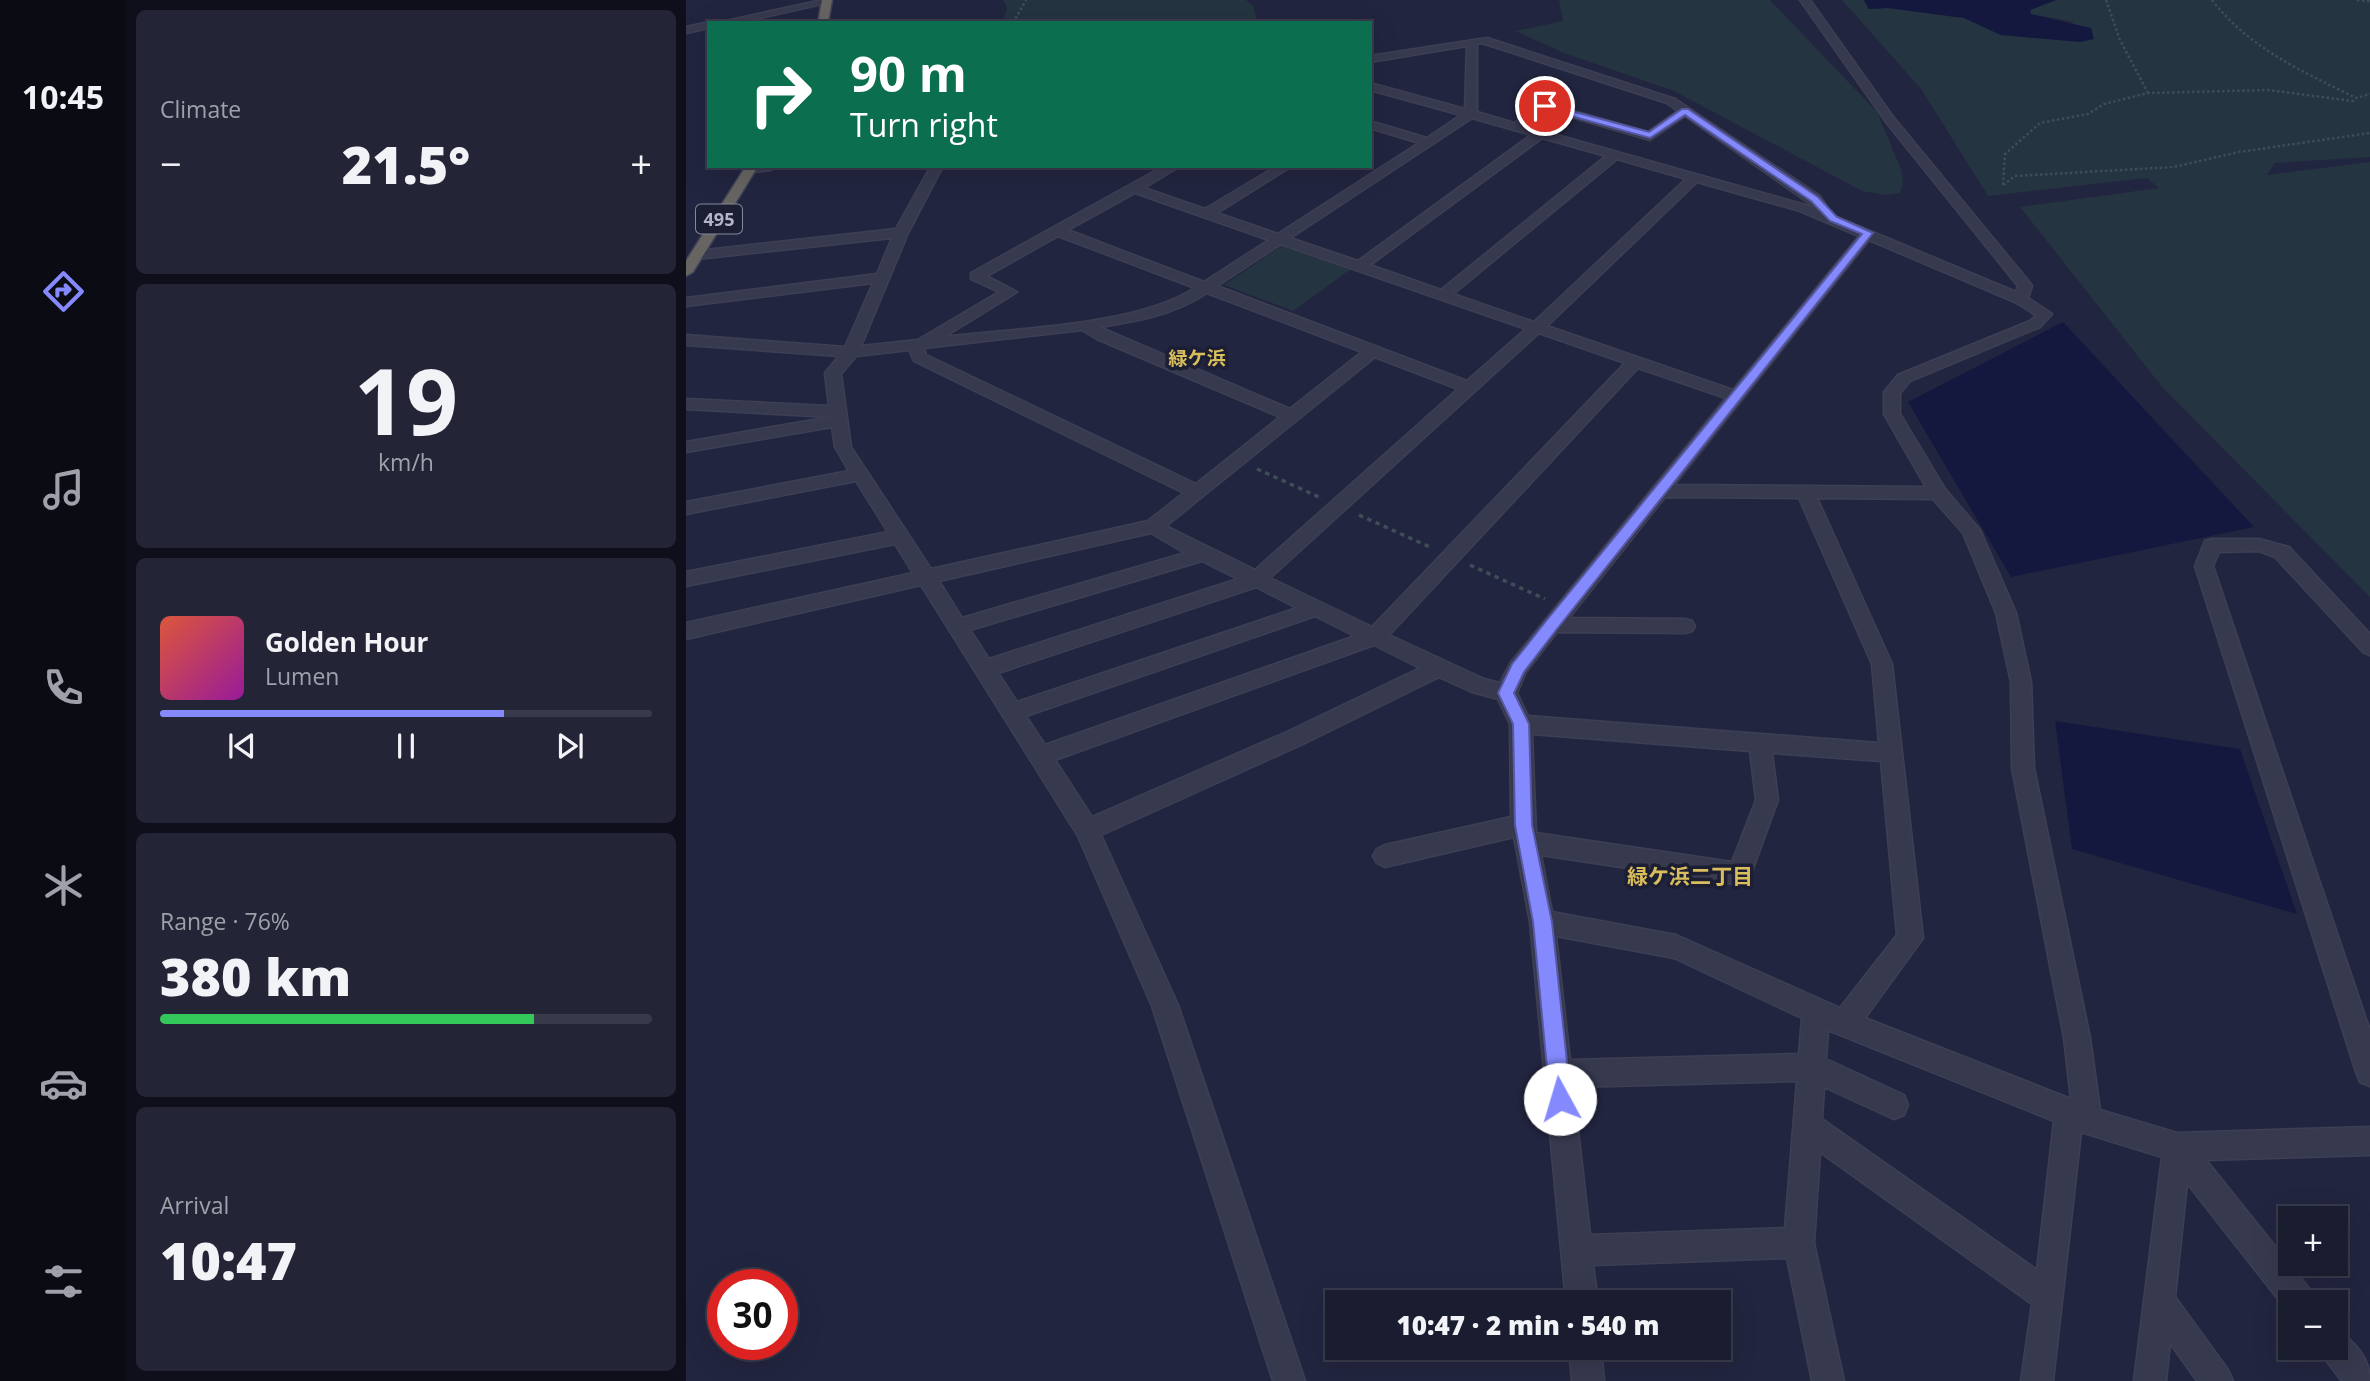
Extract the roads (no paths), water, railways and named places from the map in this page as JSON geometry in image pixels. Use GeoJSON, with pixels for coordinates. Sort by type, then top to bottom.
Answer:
{"type":"FeatureCollection","features":[{"type":"Feature","properties":{"kind":"highway"},"geometry":{"type":"LineString","coordinates":[[823,21],[826,1]]}},
{"type":"Feature","properties":{"kind":"highway","name":"495"},"geometry":{"type":"LineString","coordinates":[[686,272],[751,168]]}},
{"type":"Feature","properties":{"kind":"street"},"geometry":{"type":"LineString","coordinates":[[1805,0],[1890,120],[2025,286],[2020,299]]}},
{"type":"Feature","properties":{"kind":"street"},"geometry":{"type":"LineString","coordinates":[[731,21],[826,1]]}},
{"type":"Feature","properties":{"kind":"street"},"geometry":{"type":"LineString","coordinates":[[686,30],[707,25]]}},
{"type":"Feature","properties":{"kind":"street"},"geometry":{"type":"LineString","coordinates":[[1372,59],[1483,40],[1671,101],[1815,199],[1834,219]]}},
{"type":"Feature","properties":{"kind":"street"},"geometry":{"type":"LineString","coordinates":[[1471,114],[1472,42]]}},
{"type":"Feature","properties":{"kind":"street"},"geometry":{"type":"LineString","coordinates":[[1372,87],[1805,208],[2020,299],[2045,314],[2035,324],[1904,378],[1892,392],[1892,414],[1938,493],[1971,530],[2006,613],[2021,682],[2023,768],[2077,1038],[2078,1116],[2037,1381]]}},
{"type":"Feature","properties":{"kind":"street"},"geometry":{"type":"LineString","coordinates":[[1515,127],[1545,106],[1650,136],[1685,111]]}},
{"type":"Feature","properties":{"kind":"street"},"geometry":{"type":"LineString","coordinates":[[686,340],[851,352],[1085,325],[1152,314],[1180,304],[1208,287],[1471,114]]}},
{"type":"Feature","properties":{"kind":"street"},"geometry":{"type":"LineString","coordinates":[[1372,125],[1429,142]]}},
{"type":"Feature","properties":{"kind":"street"},"geometry":{"type":"LineString","coordinates":[[1359,267],[1540,134]]}},
{"type":"Feature","properties":{"kind":"street"},"geometry":{"type":"LineString","coordinates":[[1442,296],[1614,155]]}},
{"type":"Feature","properties":{"kind":"street"},"geometry":{"type":"LineString","coordinates":[[936,168],[901,233],[851,352],[833,373],[843,447],[960,626],[984,669],[1014,711],[1038,757],[1087,830],[1164,1005],[1289,1381]]}},
{"type":"Feature","properties":{"kind":"street"},"geometry":{"type":"LineString","coordinates":[[916,346],[1010,292],[976,276],[1170,168]]}},
{"type":"Feature","properties":{"kind":"street"},"geometry":{"type":"LineString","coordinates":[[1208,213],[1283,168]]}},
{"type":"Feature","properties":{"kind":"street"},"geometry":{"type":"LineString","coordinates":[[984,669],[1256,580],[1471,388],[1696,177]]}},
{"type":"Feature","properties":{"kind":"street"},"geometry":{"type":"LineString","coordinates":[[1135,188],[1535,329],[1735,396]]}},
{"type":"Feature","properties":{"kind":"street"},"geometry":{"type":"LineString","coordinates":[[1058,231],[1471,388]]}},
{"type":"Feature","properties":{"kind":"street"},"geometry":{"type":"LineString","coordinates":[[697,255],[901,233]]}},
{"type":"Feature","properties":{"kind":"street"},"geometry":{"type":"LineString","coordinates":[[1506,693],[1518,668],[1565,608],[1868,233]]}},
{"type":"Feature","properties":{"kind":"street"},"geometry":{"type":"LineString","coordinates":[[686,302],[884,277]]}},
{"type":"Feature","properties":{"kind":"street"},"geometry":{"type":"LineString","coordinates":[[1085,325],[1102,336],[1291,416]]}},
{"type":"Feature","properties":{"kind":"street"},"geometry":{"type":"LineString","coordinates":[[916,346],[919,358],[1196,491]]}},
{"type":"Feature","properties":{"kind":"street"},"geometry":{"type":"LineString","coordinates":[[686,631],[1154,526],[1372,352]]}},
{"type":"Feature","properties":{"kind":"street"},"geometry":{"type":"LineString","coordinates":[[1038,757],[1375,637],[1636,361]]}},
{"type":"Feature","properties":{"kind":"street"},"geometry":{"type":"LineString","coordinates":[[686,404],[839,417]]}},
{"type":"Feature","properties":{"kind":"street"},"geometry":{"type":"LineString","coordinates":[[686,447],[839,417]]}},
{"type":"Feature","properties":{"kind":"street"},"geometry":{"type":"LineString","coordinates":[[686,508],[859,475]]}},
{"type":"Feature","properties":{"kind":"street"},"geometry":{"type":"LineString","coordinates":[[1658,491],[1938,493]]}},
{"type":"Feature","properties":{"kind":"street"},"geometry":{"type":"LineString","coordinates":[[1805,492],[1882,664],[1910,938],[1845,1023]]}},
{"type":"Feature","properties":{"kind":"street"},"geometry":{"type":"LineString","coordinates":[[1154,526],[1203,554],[1439,668],[1479,686],[1506,693],[1521,724],[1525,833],[1542,922],[1581,1290]]}},
{"type":"Feature","properties":{"kind":"street"},"geometry":{"type":"LineString","coordinates":[[686,579],[901,536]]}},
{"type":"Feature","properties":{"kind":"street"},"geometry":{"type":"LineString","coordinates":[[2370,647],[2282,552],[2259,545],[2212,546],[2204,566],[2370,1072]]}},
{"type":"Feature","properties":{"kind":"street"},"geometry":{"type":"LineString","coordinates":[[960,626],[1203,554]]}},
{"type":"Feature","properties":{"kind":"street"},"geometry":{"type":"LineString","coordinates":[[1014,711],[1315,609]]}},
{"type":"Feature","properties":{"kind":"street"},"geometry":{"type":"LineString","coordinates":[[1552,625],[1685,626]]}},
{"type":"Feature","properties":{"kind":"street"},"geometry":{"type":"LineString","coordinates":[[1087,830],[1297,737],[1439,668]]}},
{"type":"Feature","properties":{"kind":"street"},"geometry":{"type":"LineString","coordinates":[[1521,724],[1891,753]]}},
{"type":"Feature","properties":{"kind":"street"},"geometry":{"type":"LineString","coordinates":[[1385,856],[1525,833],[1740,874],[1767,800],[1760,744]]}},
{"type":"Feature","properties":{"kind":"street"},"geometry":{"type":"LineString","coordinates":[[1542,922],[1676,947],[1816,1011],[2078,1116],[2178,1147],[2370,1141]]}},
{"type":"Feature","properties":{"kind":"street"},"geometry":{"type":"LineString","coordinates":[[1816,1011],[1799,1242],[1828,1381]]}},
{"type":"Feature","properties":{"kind":"street"},"geometry":{"type":"LineString","coordinates":[[1558,1074],[1812,1067],[1894,1105]]}},
{"type":"Feature","properties":{"kind":"street"},"geometry":{"type":"LineString","coordinates":[[1808,1126],[2049,1297]]}},
{"type":"Feature","properties":{"kind":"street"},"geometry":{"type":"LineString","coordinates":[[2178,1147],[2291,1290]]}},
{"type":"Feature","properties":{"kind":"street"},"geometry":{"type":"LineString","coordinates":[[2150,1381],[2178,1147]]}},
{"type":"Feature","properties":{"kind":"street"},"geometry":{"type":"LineString","coordinates":[[1579,1251],[1799,1242]]}},
{"type":"Feature","properties":{"kind":"street"},"geometry":{"type":"LineString","coordinates":[[2161,1304],[2217,1381]]}},
{"type":"Feature","properties":{"kind":"street"},"geometry":{"type":"LineString","coordinates":[[1587,1360],[1588,1381]]}},
{"type":"Feature","properties":{"kind":"street"},"geometry":{"type":"LineString","coordinates":[[2345,1360],[2362,1381]]}},
{"type":"Feature","properties":{"kind":"district","name":"緑ケ浜"},"geometry":{"type":"Point","coordinates":[1197,358]}},
{"type":"Feature","properties":{"kind":"district","name":"緑ケ浜二丁目"},"geometry":{"type":"Point","coordinates":[1690,876]}}]}
